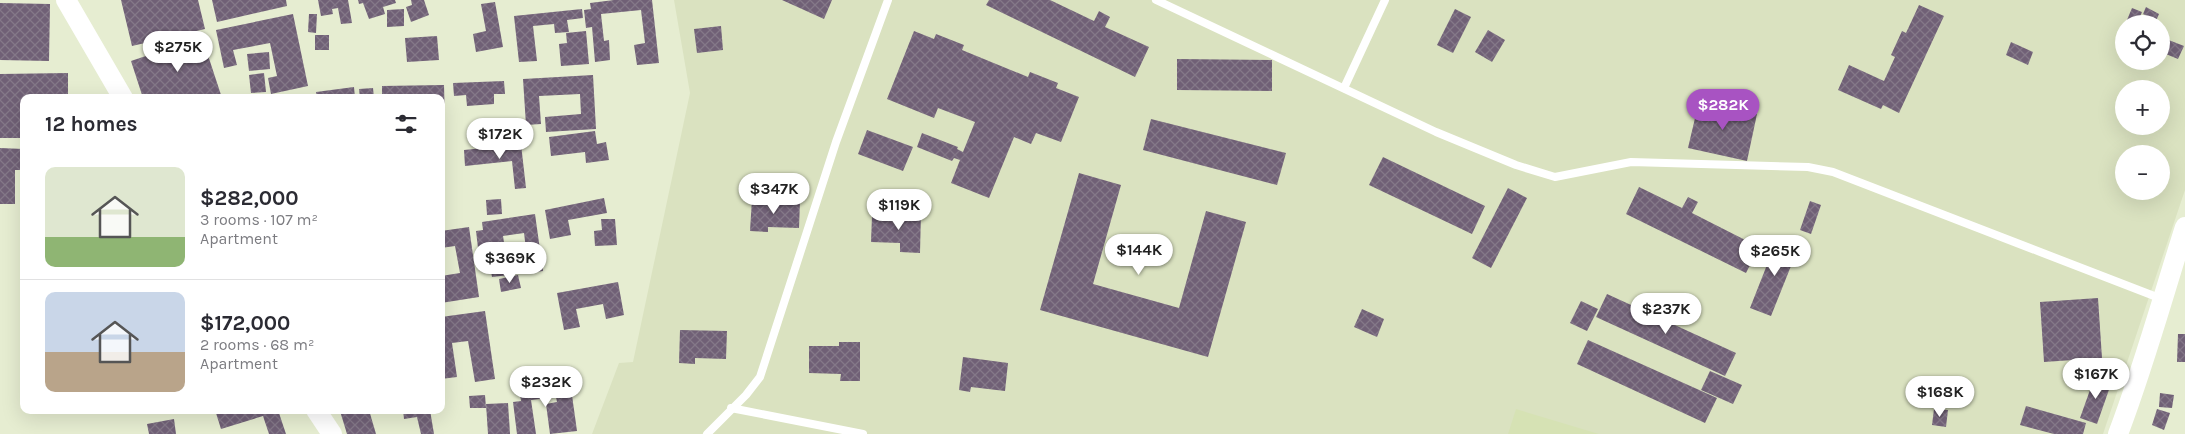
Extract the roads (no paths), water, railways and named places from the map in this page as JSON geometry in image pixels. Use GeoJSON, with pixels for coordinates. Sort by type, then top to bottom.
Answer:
{"type":"FeatureCollection","features":[{"type":"Feature","properties":{"kind":"street"},"geometry":{"type":"LineString","coordinates":[[66,0],[121,94]]}},
{"type":"Feature","properties":{"kind":"street"},"geometry":{"type":"LineString","coordinates":[[2118,434],[2140,376],[2185,227]]}},
{"type":"Feature","properties":{"kind":"street"},"geometry":{"type":"LineString","coordinates":[[319,414],[332,434]]}},
{"type":"Feature","properties":{"kind":"lane"},"geometry":{"type":"LineString","coordinates":[[707,434],[760,377],[836,142],[888,0]]}},
{"type":"Feature","properties":{"kind":"lane"},"geometry":{"type":"LineString","coordinates":[[1156,0],[1171,3],[1436,132],[1516,165],[1555,177],[1631,162],[1798,167],[1833,172],[2162,299]]}},
{"type":"Feature","properties":{"kind":"lane"},"geometry":{"type":"LineString","coordinates":[[1344,88],[1385,0]]}},
{"type":"Feature","properties":{"kind":"lane"},"geometry":{"type":"LineString","coordinates":[[731,408],[863,434]]}}]}
